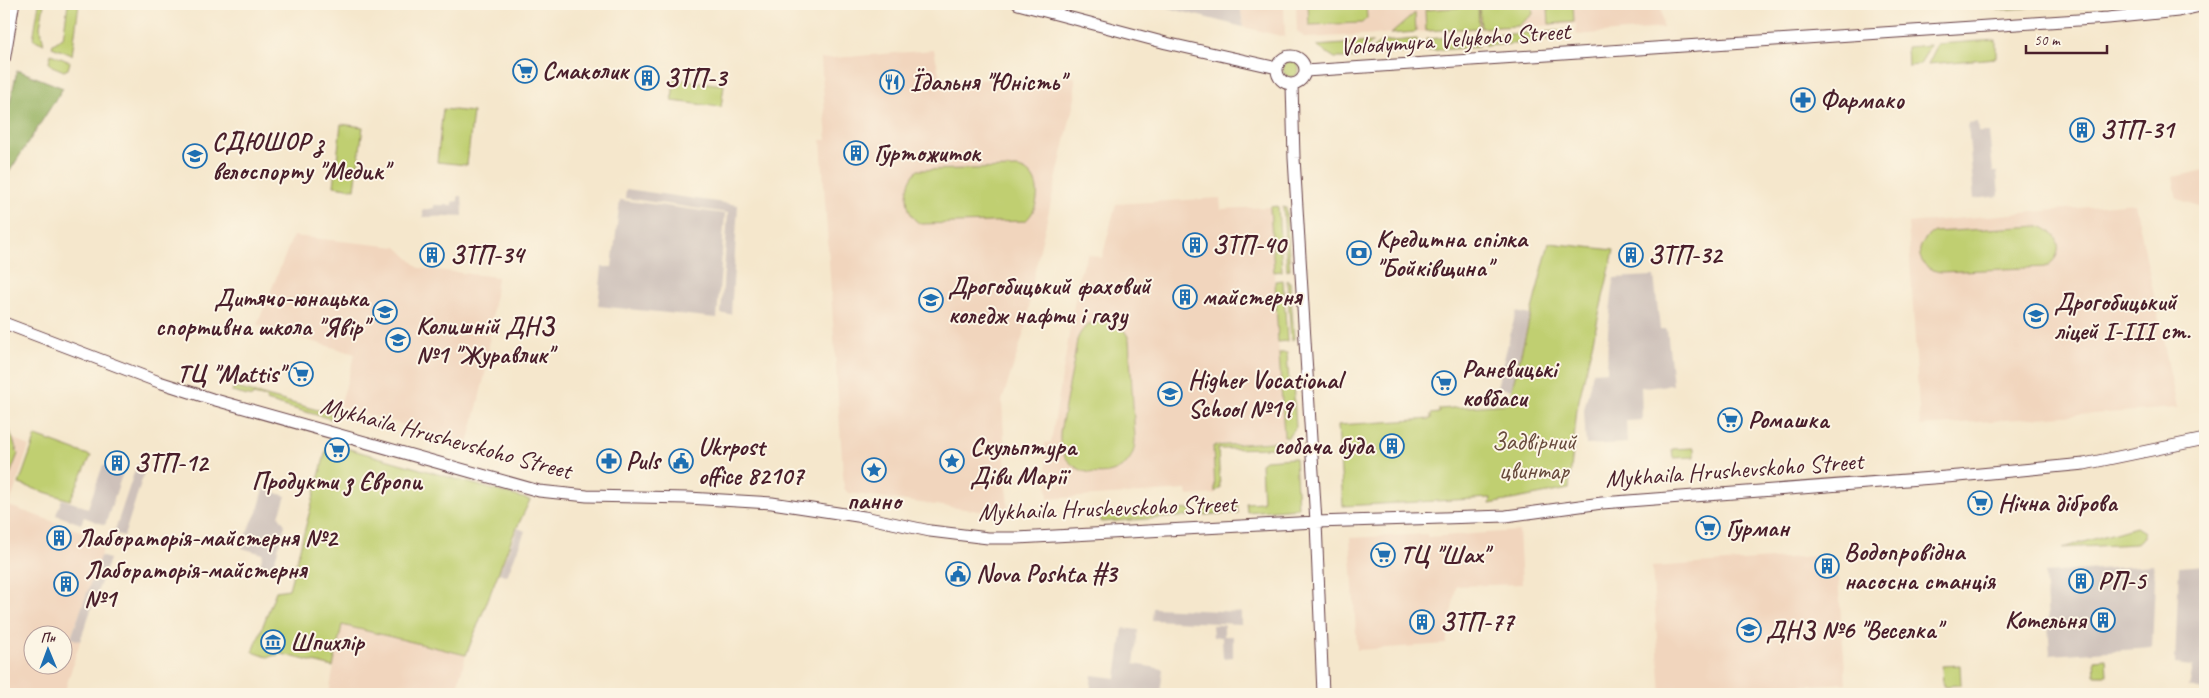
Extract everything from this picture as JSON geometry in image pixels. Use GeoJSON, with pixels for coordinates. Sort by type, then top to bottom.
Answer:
{"type":"FeatureCollection","features":[{"type":"Feature","properties":{"kind":"main road"},"geometry":{"type":"LineString","coordinates":[[4,58],[13,4]]}},
{"type":"Feature","properties":{"kind":"street"},"geometry":{"type":"LineString","coordinates":[[1018,4],[1208,53],[1277,68]]}},
{"type":"Feature","properties":{"kind":"street","name":"Volodymyra Velykoho Street"},"geometry":{"type":"LineString","coordinates":[[1305,71],[2099,18],[2178,11],[2205,5]]}},
{"type":"Feature","properties":{"kind":"street"},"geometry":{"type":"LineString","coordinates":[[1293,56],[1302,61],[1305,71],[1302,79],[1292,84],[1282,80],[1277,74],[1277,68],[1282,58],[1293,56]]}},
{"type":"Feature","properties":{"kind":"street"},"geometry":{"type":"LineString","coordinates":[[1292,84],[1294,158],[1316,522],[1323,694]]}},
{"type":"Feature","properties":{"kind":"street","name":"Mykhaila Hrushevskoho Street"},"geometry":{"type":"LineString","coordinates":[[4,323],[159,382],[212,399],[504,482],[553,493],[772,503],[864,517],[930,531],[988,538],[1084,536],[1316,522],[1506,516],[1602,502],[1959,476],[2084,464],[2205,440]]}},
{"type":"Feature","properties":{"kind":"shaded area"},"geometry":{"type":"Polygon","coordinates":[[[1168,4],[1240,4],[1243,27],[1168,8],[1168,4]]]}},
{"type":"Feature","properties":{"kind":"shaded area"},"geometry":{"type":"Polygon","coordinates":[[[1240,4],[1284,4],[1285,37],[1243,27],[1240,4]]]}},
{"type":"Feature","properties":{"kind":"shaded area"},"geometry":{"type":"Polygon","coordinates":[[[1296,4],[1661,4],[1663,28],[1577,35],[1576,24],[1305,38],[1297,31],[1296,4]]]}},
{"type":"Feature","properties":{"kind":"shaded area","name":"Дрогобицький фаховий коледж нафти і газу"},"geometry":{"type":"Polygon","coordinates":[[[934,50],[941,81],[1075,77],[1075,98],[1034,275],[1026,326],[1002,401],[1008,512],[979,511],[848,493],[844,488],[821,140],[827,140],[821,59],[934,50]]]}},
{"type":"Feature","properties":{"kind":"shaded area"},"geometry":{"type":"Polygon","coordinates":[[[1978,122],[1979,132],[1989,132],[1993,172],[1997,172],[1999,196],[1974,199],[1968,123],[1978,122]]]}},
{"type":"Feature","properties":{"kind":"shaded area"},"geometry":{"type":"Polygon","coordinates":[[[2205,170],[2205,208],[2177,199],[2173,177],[2205,170]]]}},
{"type":"Feature","properties":{"kind":"shaded area"},"geometry":{"type":"Polygon","coordinates":[[[626,189],[738,205],[731,314],[721,314],[728,213],[625,198],[626,189]]]}},
{"type":"Feature","properties":{"kind":"shaded area"},"geometry":{"type":"Polygon","coordinates":[[[458,196],[462,196],[463,216],[423,217],[423,210],[434,208],[434,205],[452,205],[452,202],[458,201],[458,196]]]}},
{"type":"Feature","properties":{"kind":"shaded area","name":"Higher Vocational School №19"},"geometry":{"type":"Polygon","coordinates":[[[1220,198],[1221,209],[1270,207],[1284,440],[1212,445],[1215,494],[1187,496],[1186,490],[1048,499],[1045,443],[1051,442],[1079,276],[1088,254],[1102,258],[1116,204],[1220,198]]]}},
{"type":"Feature","properties":{"kind":"shaded area"},"geometry":{"type":"Polygon","coordinates":[[[620,200],[725,214],[717,318],[598,306],[602,267],[612,267],[620,200]]]}},
{"type":"Feature","properties":{"kind":"shaded area","name":"Дрогобицький ліцей І-ІІІ ст."},"geometry":{"type":"Polygon","coordinates":[[[2135,203],[2177,408],[1920,426],[1908,223],[2135,203]]]}},
{"type":"Feature","properties":{"kind":"shaded area","name":"Колишній ДНЗ №1 \"Журавлик\""},"geometry":{"type":"Polygon","coordinates":[[[293,236],[397,247],[419,268],[497,277],[486,370],[468,444],[340,406],[355,354],[257,325],[293,236]]]}},
{"type":"Feature","properties":{"kind":"shaded area"},"geometry":{"type":"Polygon","coordinates":[[[1654,276],[1660,329],[1667,329],[1673,385],[1641,387],[1642,420],[1626,421],[1627,443],[1586,445],[1584,410],[1593,372],[1607,371],[1608,331],[1614,278],[1654,276]]]}},
{"type":"Feature","properties":{"kind":"shaded area"},"geometry":{"type":"Polygon","coordinates":[[[1516,312],[1530,315],[1511,390],[1497,387],[1516,312]]]}},
{"type":"Feature","properties":{"kind":"shaded area"},"geometry":{"type":"Polygon","coordinates":[[[4,434],[29,446],[9,506],[106,540],[72,634],[72,626],[22,626],[22,676],[69,676],[64,694],[4,694],[4,434]]]}},
{"type":"Feature","properties":{"kind":"shaded area"},"geometry":{"type":"Polygon","coordinates":[[[137,464],[146,467],[124,536],[114,533],[137,464]]]}},
{"type":"Feature","properties":{"kind":"shaded area"},"geometry":{"type":"Polygon","coordinates":[[[103,465],[123,472],[105,525],[84,517],[81,524],[56,515],[62,499],[88,508],[103,465]]]}},
{"type":"Feature","properties":{"kind":"shaded area"},"geometry":{"type":"Polygon","coordinates":[[[264,489],[286,496],[279,516],[285,525],[272,570],[259,568],[263,554],[242,548],[242,542],[258,510],[264,489]]]}},
{"type":"Feature","properties":{"kind":"shaded area"},"geometry":{"type":"Polygon","coordinates":[[[518,528],[525,531],[507,576],[499,573],[518,528]]]}},
{"type":"Feature","properties":{"kind":"shaded area"},"geometry":{"type":"Polygon","coordinates":[[[1519,531],[1522,584],[1456,586],[1446,644],[1357,650],[1350,538],[1427,534],[1427,537],[1519,531]]]}},
{"type":"Feature","properties":{"kind":"shaded area"},"geometry":{"type":"Polygon","coordinates":[[[100,556],[109,559],[80,641],[72,638],[100,556]]]}},
{"type":"Feature","properties":{"kind":"shaded area","name":"ДНЗ №6 \"Веселка\""},"geometry":{"type":"Polygon","coordinates":[[[1817,556],[1818,578],[1838,577],[1846,683],[1661,694],[1652,567],[1817,556]]]}},
{"type":"Feature","properties":{"kind":"shaded area"},"geometry":{"type":"Polygon","coordinates":[[[2153,565],[2155,578],[2152,648],[2050,655],[2045,573],[2153,565]]]}},
{"type":"Feature","properties":{"kind":"shaded area"},"geometry":{"type":"Polygon","coordinates":[[[2205,565],[2205,678],[2203,690],[2189,687],[2193,666],[2175,664],[2179,567],[2205,565]]]}},
{"type":"Feature","properties":{"kind":"shaded area"},"geometry":{"type":"Polygon","coordinates":[[[1153,608],[1241,612],[1241,624],[1152,620],[1153,608]]]}},
{"type":"Feature","properties":{"kind":"shaded area"},"geometry":{"type":"Polygon","coordinates":[[[341,625],[466,655],[455,694],[329,694],[341,625]]]}},
{"type":"Feature","properties":{"kind":"shaded area"},"geometry":{"type":"Polygon","coordinates":[[[1212,625],[1224,625],[1224,636],[1233,636],[1233,657],[1223,658],[1222,637],[1213,637],[1212,625]]]}},
{"type":"Feature","properties":{"kind":"shaded area"},"geometry":{"type":"Polygon","coordinates":[[[1123,628],[1138,630],[1134,664],[1163,669],[1160,694],[1090,694],[1092,675],[1116,678],[1123,628]]]}},
{"type":"Feature","properties":{"kind":"shaded area"},"geometry":{"type":"Polygon","coordinates":[[[72,637],[80,641],[72,668],[72,637]]]}},
{"type":"Feature","properties":{"kind":"green space"},"geometry":{"type":"Polygon","coordinates":[[[39,4],[44,4],[40,27],[44,44],[33,39],[39,4]]]}},
{"type":"Feature","properties":{"kind":"green space"},"geometry":{"type":"Polygon","coordinates":[[[68,4],[79,4],[72,55],[52,47],[53,44],[63,38],[68,4]]]}},
{"type":"Feature","properties":{"kind":"green space"},"geometry":{"type":"Polygon","coordinates":[[[1308,4],[1366,4],[1367,18],[1362,23],[1309,25],[1308,4]]]}},
{"type":"Feature","properties":{"kind":"green space"},"geometry":{"type":"Polygon","coordinates":[[[1532,4],[1533,14],[1518,26],[1481,28],[1479,6],[1532,4]]]}},
{"type":"Feature","properties":{"kind":"green space"},"geometry":{"type":"Polygon","coordinates":[[[1554,4],[1573,4],[1574,22],[1549,24],[1548,8],[1554,4]]]}},
{"type":"Feature","properties":{"kind":"green space"},"geometry":{"type":"Polygon","coordinates":[[[2083,4],[1997,10],[1996,6],[2083,4]]]}},
{"type":"Feature","properties":{"kind":"green space"},"geometry":{"type":"Polygon","coordinates":[[[1478,6],[1479,28],[1426,31],[1425,10],[1478,6]]]}},
{"type":"Feature","properties":{"kind":"green space"},"geometry":{"type":"Polygon","coordinates":[[[1415,13],[1416,32],[1391,34],[1415,13]]]}},
{"type":"Feature","properties":{"kind":"green space"},"geometry":{"type":"Polygon","coordinates":[[[1564,30],[1572,39],[1547,41],[1546,32],[1564,30]]]}},
{"type":"Feature","properties":{"kind":"green space"},"geometry":{"type":"Polygon","coordinates":[[[1537,32],[1537,42],[1485,46],[1484,36],[1537,32]]]}},
{"type":"Feature","properties":{"kind":"green space"},"geometry":{"type":"Polygon","coordinates":[[[1478,35],[1478,47],[1426,51],[1426,39],[1478,35]]]}},
{"type":"Feature","properties":{"kind":"green space"},"geometry":{"type":"Polygon","coordinates":[[[1417,39],[1418,52],[1365,55],[1381,42],[1417,39]]]}},
{"type":"Feature","properties":{"kind":"green space"},"geometry":{"type":"Polygon","coordinates":[[[1996,40],[1996,58],[1928,64],[1938,44],[1996,40]]]}},
{"type":"Feature","properties":{"kind":"green space"},"geometry":{"type":"Polygon","coordinates":[[[1373,42],[1357,58],[1335,58],[1316,46],[1373,42]]]}},
{"type":"Feature","properties":{"kind":"green space"},"geometry":{"type":"Polygon","coordinates":[[[1930,45],[1920,65],[1908,66],[1907,47],[1930,45]]]}},
{"type":"Feature","properties":{"kind":"green space"},"geometry":{"type":"Polygon","coordinates":[[[51,54],[70,62],[68,69],[64,71],[52,66],[49,62],[51,54]]]}},
{"type":"Feature","properties":{"kind":"green space"},"geometry":{"type":"Polygon","coordinates":[[[1288,61],[1294,61],[1299,66],[1297,75],[1288,77],[1283,72],[1283,66],[1288,61]]]}},
{"type":"Feature","properties":{"kind":"green space"},"geometry":{"type":"Polygon","coordinates":[[[17,71],[63,88],[4,180],[4,129],[17,71]]]}},
{"type":"Feature","properties":{"kind":"green space"},"geometry":{"type":"Polygon","coordinates":[[[674,79],[724,85],[721,107],[672,101],[674,79]]]}},
{"type":"Feature","properties":{"kind":"green space"},"geometry":{"type":"Polygon","coordinates":[[[443,109],[473,112],[467,165],[437,162],[443,109]]]}},
{"type":"Feature","properties":{"kind":"green space"},"geometry":{"type":"Polygon","coordinates":[[[341,124],[363,127],[355,189],[334,186],[341,124]]]}},
{"type":"Feature","properties":{"kind":"green space"},"geometry":{"type":"Polygon","coordinates":[[[1018,168],[1026,171],[1036,184],[1037,200],[1035,208],[1025,221],[921,224],[915,220],[908,207],[907,198],[910,182],[918,170],[1018,168]]]}},
{"type":"Feature","properties":{"kind":"green space"},"geometry":{"type":"Polygon","coordinates":[[[1278,206],[1282,271],[1274,272],[1270,207],[1278,206]]]}},
{"type":"Feature","properties":{"kind":"green space"},"geometry":{"type":"Polygon","coordinates":[[[1283,207],[1286,208],[1290,269],[1287,271],[1283,207]]]}},
{"type":"Feature","properties":{"kind":"green space"},"geometry":{"type":"Polygon","coordinates":[[[2039,226],[2052,233],[2058,245],[2056,257],[2045,267],[1941,272],[1926,266],[1920,255],[1922,243],[1934,232],[2039,226]]]}},
{"type":"Feature","properties":{"kind":"green space","name":"Задвірний цвинтар"},"geometry":{"type":"Polygon","coordinates":[[[1549,243],[1614,250],[1577,409],[1569,489],[1490,504],[1491,498],[1343,506],[1338,425],[1431,419],[1431,414],[1439,413],[1439,409],[1508,404],[1549,243]]]}},
{"type":"Feature","properties":{"kind":"green space"},"geometry":{"type":"Polygon","coordinates":[[[1283,280],[1287,341],[1278,342],[1275,281],[1283,280]]]}},
{"type":"Feature","properties":{"kind":"green space"},"geometry":{"type":"Polygon","coordinates":[[[1287,280],[1290,282],[1294,339],[1291,341],[1287,280]]]}},
{"type":"Feature","properties":{"kind":"green space"},"geometry":{"type":"Polygon","coordinates":[[[1103,320],[1119,326],[1125,331],[1129,339],[1135,438],[1134,449],[1129,460],[1112,472],[1102,474],[1081,470],[1072,464],[1065,457],[1060,438],[1077,340],[1087,326],[1103,320]]]}},
{"type":"Feature","properties":{"kind":"green space"},"geometry":{"type":"Polygon","coordinates":[[[1279,353],[1287,353],[1289,383],[1293,383],[1296,427],[1287,438],[1284,436],[1279,353]]]}},
{"type":"Feature","properties":{"kind":"green space"},"geometry":{"type":"Polygon","coordinates":[[[233,387],[336,415],[335,420],[266,401],[267,398],[253,395],[252,397],[232,392],[233,387]]]}},
{"type":"Feature","properties":{"kind":"green space"},"geometry":{"type":"Polygon","coordinates":[[[7,423],[18,454],[9,477],[4,475],[4,432],[7,423]]]}},
{"type":"Feature","properties":{"kind":"green space"},"geometry":{"type":"Polygon","coordinates":[[[36,436],[91,456],[70,500],[19,484],[36,436]]]}},
{"type":"Feature","properties":{"kind":"green space"},"geometry":{"type":"Polygon","coordinates":[[[1285,441],[1279,448],[1218,449],[1220,488],[1215,492],[1213,446],[1285,441]]]}},
{"type":"Feature","properties":{"kind":"green space"},"geometry":{"type":"Polygon","coordinates":[[[328,443],[530,500],[512,538],[466,655],[342,625],[333,667],[282,654],[267,657],[253,652],[276,591],[289,589],[328,443]]]}},
{"type":"Feature","properties":{"kind":"green space"},"geometry":{"type":"Polygon","coordinates":[[[1694,448],[1694,457],[1673,458],[1672,449],[1694,448]]]}},
{"type":"Feature","properties":{"kind":"green space"},"geometry":{"type":"Polygon","coordinates":[[[1295,458],[1298,508],[1247,512],[1246,503],[1263,502],[1261,463],[1265,460],[1295,458]]]}},
{"type":"Feature","properties":{"kind":"green space"},"geometry":{"type":"Polygon","coordinates":[[[1237,503],[1238,513],[1204,515],[1204,506],[1237,503]]]}},
{"type":"Feature","properties":{"kind":"green space"},"geometry":{"type":"Polygon","coordinates":[[[1192,509],[1192,516],[1101,522],[1101,515],[1192,509]]]}},
{"type":"Feature","properties":{"kind":"green space"},"geometry":{"type":"Polygon","coordinates":[[[2136,527],[2144,532],[2144,537],[2135,544],[2062,548],[2136,527]]]}},
{"type":"Feature","properties":{"kind":"green space"},"geometry":{"type":"Polygon","coordinates":[[[2106,659],[2107,675],[2095,675],[2094,660],[2106,659]]]}},
{"type":"Feature","properties":{"kind":"green space"},"geometry":{"type":"Polygon","coordinates":[[[1960,665],[1961,685],[1943,686],[1942,666],[1960,665]]]}},
{"type":"Feature","properties":{"kind":"place","name":"Смаколик"},"geometry":{"type":"Point","coordinates":[525,71]}},
{"type":"Feature","properties":{"kind":"place","name":"ЗТП-3"},"geometry":{"type":"Point","coordinates":[647,78]}},
{"type":"Feature","properties":{"kind":"place","name":"Їдальня \"Юність\""},"geometry":{"type":"Point","coordinates":[892,82]}},
{"type":"Feature","properties":{"kind":"place","name":"Фармако"},"geometry":{"type":"Point","coordinates":[1803,100]}},
{"type":"Feature","properties":{"kind":"place","name":"ЗТП-31"},"geometry":{"type":"Point","coordinates":[2082,130]}},
{"type":"Feature","properties":{"kind":"place","name":"Гуртожиток"},"geometry":{"type":"Point","coordinates":[856,153]}},
{"type":"Feature","properties":{"kind":"place","name":"СДЮШОР з велоспорту \"Медик\""},"geometry":{"type":"Point","coordinates":[195,156]}},
{"type":"Feature","properties":{"kind":"place","name":"ЗТП-40"},"geometry":{"type":"Point","coordinates":[1195,245]}},
{"type":"Feature","properties":{"kind":"place","name":"Кредитна спілка \"Бойківщина\""},"geometry":{"type":"Point","coordinates":[1359,253]}},
{"type":"Feature","properties":{"kind":"place","name":"ЗТП-34"},"geometry":{"type":"Point","coordinates":[432,255]}},
{"type":"Feature","properties":{"kind":"place","name":"ЗТП-32"},"geometry":{"type":"Point","coordinates":[1631,255]}},
{"type":"Feature","properties":{"kind":"place","name":"майстерня"},"geometry":{"type":"Point","coordinates":[1185,297]}},
{"type":"Feature","properties":{"kind":"place","name":"Дрогобицький фаховий коледж нафти і газу"},"geometry":{"type":"Point","coordinates":[931,300]}},
{"type":"Feature","properties":{"kind":"place","name":"Дитячо-юнацька спортивна школа \"Явір\""},"geometry":{"type":"Point","coordinates":[385,312]}},
{"type":"Feature","properties":{"kind":"place","name":"Дрогобицький ліцей І-ІІІ ст."},"geometry":{"type":"Point","coordinates":[2036,316]}},
{"type":"Feature","properties":{"kind":"place","name":"Колишній ДНЗ №1 \"Журавлик\""},"geometry":{"type":"Point","coordinates":[398,340]}},
{"type":"Feature","properties":{"kind":"place","name":"ТЦ \"Mattis\""},"geometry":{"type":"Point","coordinates":[301,374]}},
{"type":"Feature","properties":{"kind":"place","name":"Раневицькі ковбаси"},"geometry":{"type":"Point","coordinates":[1444,383]}},
{"type":"Feature","properties":{"kind":"place","name":"Higher Vocational School №19"},"geometry":{"type":"Point","coordinates":[1170,394]}},
{"type":"Feature","properties":{"kind":"place","name":"Ромашка"},"geometry":{"type":"Point","coordinates":[1730,420]}},
{"type":"Feature","properties":{"kind":"place","name":"собача буда"},"geometry":{"type":"Point","coordinates":[1392,446]}},
{"type":"Feature","properties":{"kind":"place","name":"Продукти з Європи"},"geometry":{"type":"Point","coordinates":[337,450]}},
{"type":"Feature","properties":{"kind":"place","name":"Puls"},"geometry":{"type":"Point","coordinates":[609,461]}},
{"type":"Feature","properties":{"kind":"place","name":"Ukrpost office 82107"},"geometry":{"type":"Point","coordinates":[681,461]}},
{"type":"Feature","properties":{"kind":"place","name":"Скульптура Діви Марії"},"geometry":{"type":"Point","coordinates":[952,461]}},
{"type":"Feature","properties":{"kind":"place","name":"ЗТП-12"},"geometry":{"type":"Point","coordinates":[117,463]}},
{"type":"Feature","properties":{"kind":"place","name":"панно"},"geometry":{"type":"Point","coordinates":[874,470]}},
{"type":"Feature","properties":{"kind":"place","name":"Нічна діброва"},"geometry":{"type":"Point","coordinates":[1980,503]}},
{"type":"Feature","properties":{"kind":"place","name":"Гурман"},"geometry":{"type":"Point","coordinates":[1708,528]}},
{"type":"Feature","properties":{"kind":"place","name":"Лабораторія-майстерня №2"},"geometry":{"type":"Point","coordinates":[59,538]}},
{"type":"Feature","properties":{"kind":"place","name":"ТЦ \"Шах\""},"geometry":{"type":"Point","coordinates":[1383,555]}},
{"type":"Feature","properties":{"kind":"place","name":"Водопровідна насосна станція"},"geometry":{"type":"Point","coordinates":[1827,566]}},
{"type":"Feature","properties":{"kind":"place","name":"Nova Poshta #3"},"geometry":{"type":"Point","coordinates":[958,574]}},
{"type":"Feature","properties":{"kind":"place","name":"РП-5"},"geometry":{"type":"Point","coordinates":[2081,581]}},
{"type":"Feature","properties":{"kind":"place","name":"Лабораторія-майстерня №1"},"geometry":{"type":"Point","coordinates":[66,584]}},
{"type":"Feature","properties":{"kind":"place","name":"Котельня"},"geometry":{"type":"Point","coordinates":[2103,620]}},
{"type":"Feature","properties":{"kind":"place","name":"ЗТП-77"},"geometry":{"type":"Point","coordinates":[1422,622]}},
{"type":"Feature","properties":{"kind":"place","name":"ДНЗ №6 \"Веселка\""},"geometry":{"type":"Point","coordinates":[1749,630]}},
{"type":"Feature","properties":{"kind":"place","name":"Шпихлір"},"geometry":{"type":"Point","coordinates":[273,642]}}]}
